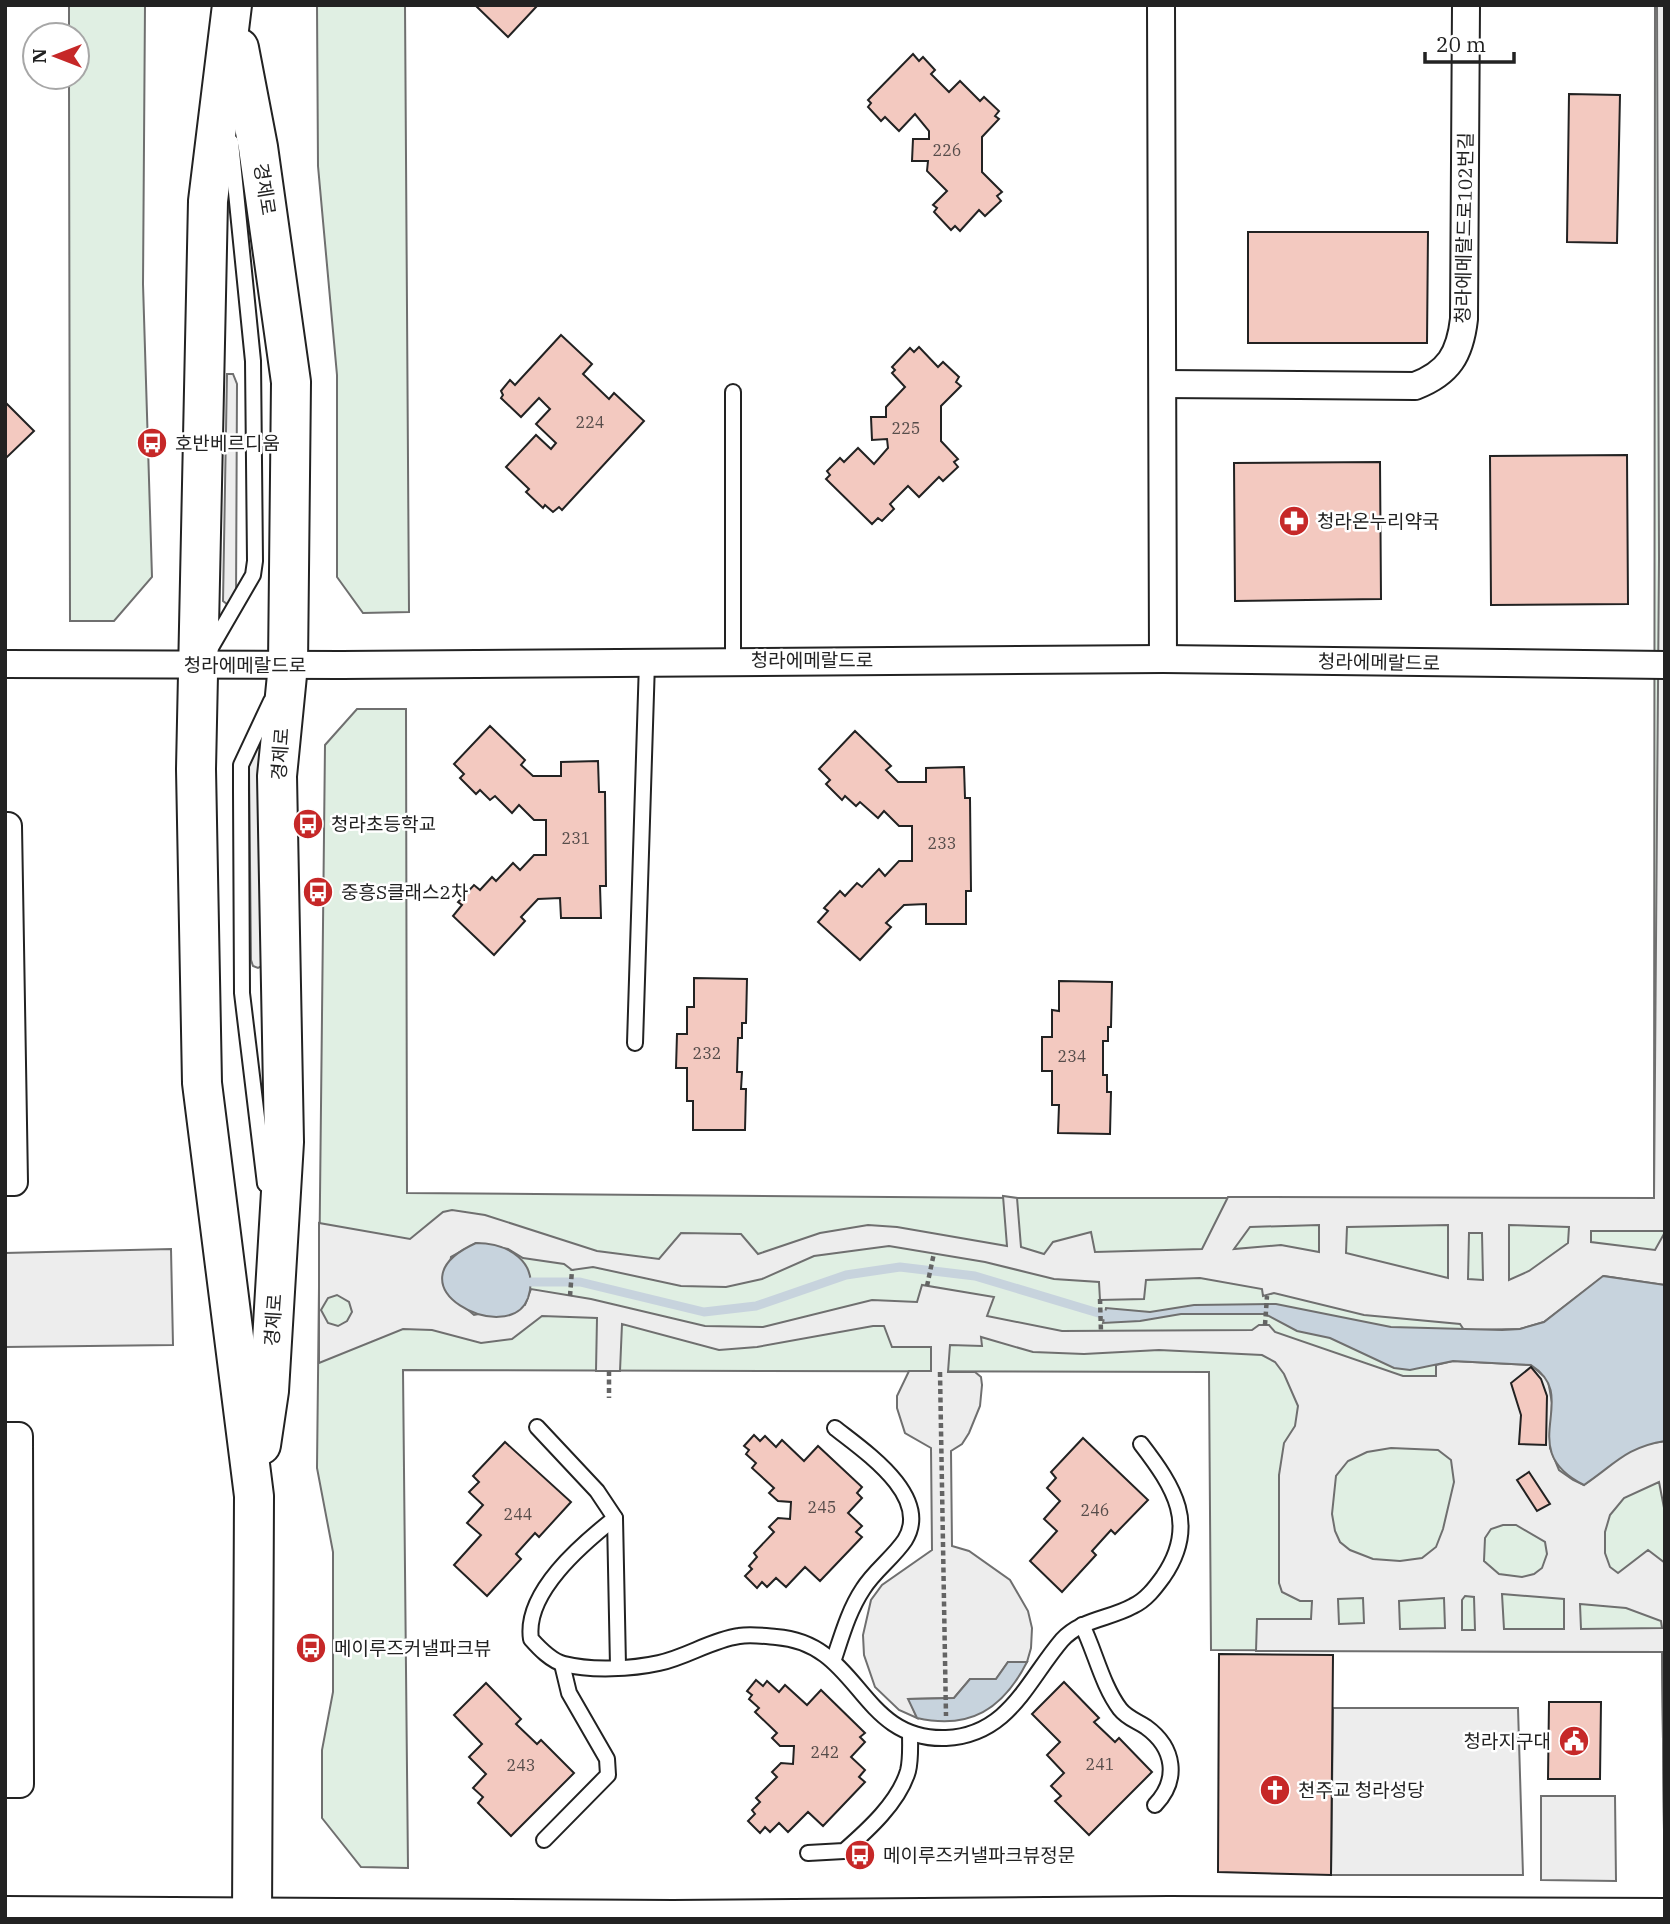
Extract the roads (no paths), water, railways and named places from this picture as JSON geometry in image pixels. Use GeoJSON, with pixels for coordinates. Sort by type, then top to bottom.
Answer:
{"type":"FeatureCollection","features":[{"type":"Feature","properties":{"kind":"main road","name":"경제로"},"geometry":{"type":"LineString","coordinates":[[232,10],[208,201],[196,769],[202,1083],[254,1496],[252,1915]]}},
{"type":"Feature","properties":{"kind":"main road","name":"경제로"},"geometry":{"type":"LineString","coordinates":[[232,10],[258,147],[290,382],[288,665],[277,776],[284,1142],[269,1391],[254,1496]]}},
{"type":"Feature","properties":{"kind":"street"},"geometry":{"type":"LineString","coordinates":[[1161,5],[1163,659]]}},
{"type":"Feature","properties":{"kind":"street","name":"청라에메랄드로102번길"},"geometry":{"type":"LineString","coordinates":[[1163,384],[1415,386],[1433,379],[1455,360],[1462,342],[1464,319],[1466,5]]}},
{"type":"Feature","properties":{"kind":"street","name":"청라에메랄드로"},"geometry":{"type":"LineString","coordinates":[[5,664],[200,666],[1163,659],[1665,665]]}},
{"type":"Feature","properties":{"kind":"street"},"geometry":{"type":"LineString","coordinates":[[5,826],[8,826],[14,1182],[5,1182]]}},
{"type":"Feature","properties":{"kind":"street"},"geometry":{"type":"LineString","coordinates":[[5,1436],[19,1436],[20,1728],[20,1784],[5,1784]]}},
{"type":"Feature","properties":{"kind":"street"},"geometry":{"type":"LineString","coordinates":[[5,1910],[252,1915],[673,1917],[1661,1912]]}},
{"type":"Feature","properties":{"kind":"lane"},"geometry":{"type":"LineString","coordinates":[[200,666],[253,575],[256,561],[253,361],[224,74]]}},
{"type":"Feature","properties":{"kind":"lane"},"geometry":{"type":"LineString","coordinates":[[733,392],[733,661]]}},
{"type":"Feature","properties":{"kind":"lane"},"geometry":{"type":"LineString","coordinates":[[635,1043],[645,814],[647,662]]}},
{"type":"Feature","properties":{"kind":"lane"},"geometry":{"type":"LineString","coordinates":[[537,1427],[597,1491],[615,1518],[618,1667]]}},
{"type":"Feature","properties":{"kind":"lane"},"geometry":{"type":"LineString","coordinates":[[834,1659],[856,1601],[906,1539],[912,1520],[902,1489],[872,1457],[835,1428]]}},
{"type":"Feature","properties":{"kind":"lane"},"geometry":{"type":"LineString","coordinates":[[615,1518],[586,1541],[557,1571],[536,1606],[529,1625],[531,1639],[562,1664],[618,1667],[659,1663],[740,1636],[790,1638],[834,1659],[876,1710],[910,1733],[946,1738],[968,1735],[995,1723],[1022,1698],[1064,1638],[1082,1625],[1136,1605],[1153,1591],[1177,1553],[1181,1533],[1175,1494],[1141,1444]]}},
{"type":"Feature","properties":{"kind":"lane"},"geometry":{"type":"LineString","coordinates":[[1082,1625],[1120,1710],[1158,1737],[1165,1750],[1172,1780],[1167,1792],[1155,1805]]}},
{"type":"Feature","properties":{"kind":"lane"},"geometry":{"type":"LineString","coordinates":[[544,1840],[608,1775],[607,1759],[569,1693],[562,1664]]}},
{"type":"Feature","properties":{"kind":"lane"},"geometry":{"type":"LineString","coordinates":[[808,1853],[844,1851],[880,1814],[904,1781],[909,1768],[910,1733]]}},
{"type":"Feature","properties":{"kind":"waterway"},"geometry":{"type":"LineString","coordinates":[[531,1282],[580,1282],[704,1312],[756,1306],[846,1275],[900,1267],[975,1276],[1105,1315]]}},
{"type":"Feature","properties":{"kind":"place","name":"호반베르디움"},"geometry":{"type":"Point","coordinates":[152,443]}},
{"type":"Feature","properties":{"kind":"place","name":"청라온누리약국"},"geometry":{"type":"Point","coordinates":[1294,521]}},
{"type":"Feature","properties":{"kind":"place","name":"청라초등학교"},"geometry":{"type":"Point","coordinates":[308,824]}},
{"type":"Feature","properties":{"kind":"place","name":"중흥S클래스2차"},"geometry":{"type":"Point","coordinates":[318,892]}},
{"type":"Feature","properties":{"kind":"place","name":"메이루즈커낼파크뷰"},"geometry":{"type":"Point","coordinates":[311,1648]}},
{"type":"Feature","properties":{"kind":"place","name":"청라지구대"},"geometry":{"type":"Point","coordinates":[1574,1741]}},
{"type":"Feature","properties":{"kind":"place","name":"천주교 청라성당"},"geometry":{"type":"Point","coordinates":[1275,1790]}},
{"type":"Feature","properties":{"kind":"place","name":"메이루즈커낼파크뷰정문"},"geometry":{"type":"Point","coordinates":[860,1855]}}]}
